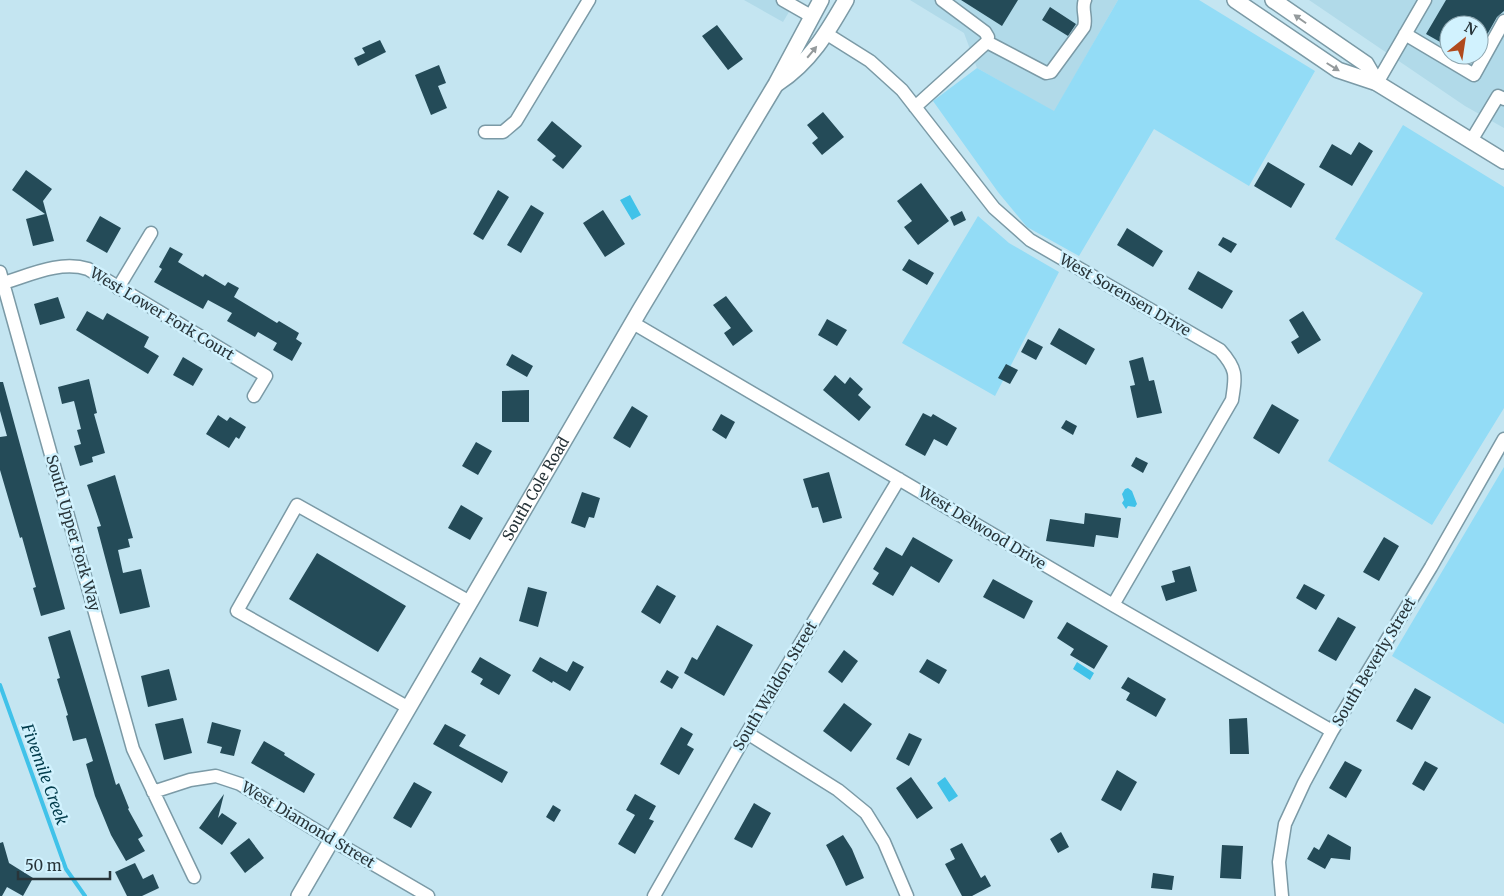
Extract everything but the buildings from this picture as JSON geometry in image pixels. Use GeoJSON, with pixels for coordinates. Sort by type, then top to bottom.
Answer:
{"type":"FeatureCollection","features":[{"type":"Feature","properties":{"kind":"main road","name":"South Cole Road"},"geometry":{"type":"LineString","coordinates":[[299,896],[632,323],[776,84],[811,16],[822,0]]}},
{"type":"Feature","properties":{"kind":"main road","name":"South Cole Road"},"geometry":{"type":"LineString","coordinates":[[822,0],[822,12],[827,34]]}},
{"type":"Feature","properties":{"kind":"main road","name":"South Cole Road"},"geometry":{"type":"LineString","coordinates":[[776,84],[795,72],[827,34],[846,0]]}},
{"type":"Feature","properties":{"kind":"main road"},"geometry":{"type":"LineString","coordinates":[[1235,0],[1338,70],[1377,83],[1504,161]]}},
{"type":"Feature","properties":{"kind":"main road"},"geometry":{"type":"LineString","coordinates":[[1273,0],[1366,64],[1377,83]]}},
{"type":"Feature","properties":{"kind":"main road"},"geometry":{"type":"LineString","coordinates":[[1257,14],[1298,33],[1316,44],[1328,38]]}},
{"type":"Feature","properties":{"kind":"street"},"geometry":{"type":"LineString","coordinates":[[485,132],[503,132],[516,121],[589,0]]}},
{"type":"Feature","properties":{"kind":"street"},"geometry":{"type":"LineString","coordinates":[[783,0],[811,16]]}},
{"type":"Feature","properties":{"kind":"street"},"geometry":{"type":"LineString","coordinates":[[942,0],[985,32],[988,42]]}},
{"type":"Feature","properties":{"kind":"street"},"geometry":{"type":"LineString","coordinates":[[988,42],[1046,73],[1051,72],[1084,27],[1086,22],[1084,4],[1086,0]]}},
{"type":"Feature","properties":{"kind":"street"},"geometry":{"type":"LineString","coordinates":[[1377,83],[1425,0]]}},
{"type":"Feature","properties":{"kind":"street"},"geometry":{"type":"LineString","coordinates":[[1405,34],[1474,75],[1504,21]]}},
{"type":"Feature","properties":{"kind":"street","name":"West Sorensen Drive"},"geometry":{"type":"LineString","coordinates":[[827,34],[870,61],[902,90],[994,208],[1030,240],[1220,350],[1231,362],[1236,378],[1232,400],[1113,605]]}},
{"type":"Feature","properties":{"kind":"street"},"geometry":{"type":"LineString","coordinates":[[915,107],[988,42]]}},
{"type":"Feature","properties":{"kind":"street"},"geometry":{"type":"LineString","coordinates":[[1472,141],[1498,96],[1504,99]]}},
{"type":"Feature","properties":{"kind":"street"},"geometry":{"type":"LineString","coordinates":[[118,288],[151,233]]}},
{"type":"Feature","properties":{"kind":"street","name":"West Lower Fork Court"},"geometry":{"type":"LineString","coordinates":[[1,280],[60,266],[75,266],[88,270],[266,376],[254,396]]}},
{"type":"Feature","properties":{"kind":"street","name":"South Upper Fork Way"},"geometry":{"type":"LineString","coordinates":[[1,280],[133,749],[194,877]]}},
{"type":"Feature","properties":{"kind":"street","name":"West Delwood Drive"},"geometry":{"type":"LineString","coordinates":[[632,323],[1332,731]]}},
{"type":"Feature","properties":{"kind":"street","name":"South Beverly Street"},"geometry":{"type":"LineString","coordinates":[[1282,896],[1279,862],[1285,824],[1304,784],[1332,731],[1431,567],[1504,439]]}},
{"type":"Feature","properties":{"kind":"street","name":"South Waldon Street"},"geometry":{"type":"LineString","coordinates":[[654,896],[747,734],[899,479]]}},
{"type":"Feature","properties":{"kind":"street"},"geometry":{"type":"LineString","coordinates":[[409,708],[237,611],[297,505],[470,602]]}},
{"type":"Feature","properties":{"kind":"street"},"geometry":{"type":"LineString","coordinates":[[747,734],[838,790],[866,813],[884,842],[907,896]]}},
{"type":"Feature","properties":{"kind":"street","name":"West Diamond Street"},"geometry":{"type":"LineString","coordinates":[[153,792],[190,780],[216,776],[240,784],[428,896]]}},
{"type":"Feature","properties":{"kind":"shaded area"},"geometry":{"type":"Polygon","coordinates":[[[744,0],[796,0],[783,22],[744,0]]]}},
{"type":"Feature","properties":{"kind":"shaded area"},"geometry":{"type":"Polygon","coordinates":[[[910,0],[1118,0],[1054,112],[977,68],[964,33],[910,0]]]}},
{"type":"Feature","properties":{"kind":"shaded area"},"geometry":{"type":"Polygon","coordinates":[[[1118,0],[1199,0],[1315,71],[1249,186],[1154,129],[1079,256],[1027,227],[998,192],[933,101],[977,68],[1054,111],[1118,0]]]}},
{"type":"Feature","properties":{"kind":"shaded area"},"geometry":{"type":"Polygon","coordinates":[[[1309,0],[1504,0],[1504,128],[1465,106],[1309,0]]]}},
{"type":"Feature","properties":{"kind":"shaded area"},"geometry":{"type":"Polygon","coordinates":[[[1403,125],[1504,187],[1504,408],[1432,525],[1328,461],[1423,293],[1335,239],[1403,125]]]}},
{"type":"Feature","properties":{"kind":"shaded area"},"geometry":{"type":"Polygon","coordinates":[[[630,195],[641,215],[632,220],[620,200],[630,195]]]}},
{"type":"Feature","properties":{"kind":"shaded area"},"geometry":{"type":"Polygon","coordinates":[[[978,216],[1009,243],[1059,272],[995,396],[902,343],[978,216]]]}},
{"type":"Feature","properties":{"kind":"shaded area"},"geometry":{"type":"Polygon","coordinates":[[[1504,467],[1504,724],[1392,656],[1504,467]]]}},
{"type":"Feature","properties":{"kind":"shaded area"},"geometry":{"type":"Polygon","coordinates":[[[1128,488],[1132,491],[1137,504],[1135,507],[1128,506],[1126,509],[1122,503],[1124,500],[1122,494],[1128,488]]]}},
{"type":"Feature","properties":{"kind":"shaded area"},"geometry":{"type":"Polygon","coordinates":[[[1077,662],[1094,673],[1090,680],[1073,669],[1077,662]]]}},
{"type":"Feature","properties":{"kind":"shaded area"},"geometry":{"type":"Polygon","coordinates":[[[945,777],[958,796],[949,802],[937,783],[945,777]]]}},
{"type":"Feature","properties":{"kind":"waterway","name":"Fivemile Creek"},"geometry":{"type":"LineString","coordinates":[[0,685],[66,869],[85,896]]}}]}
